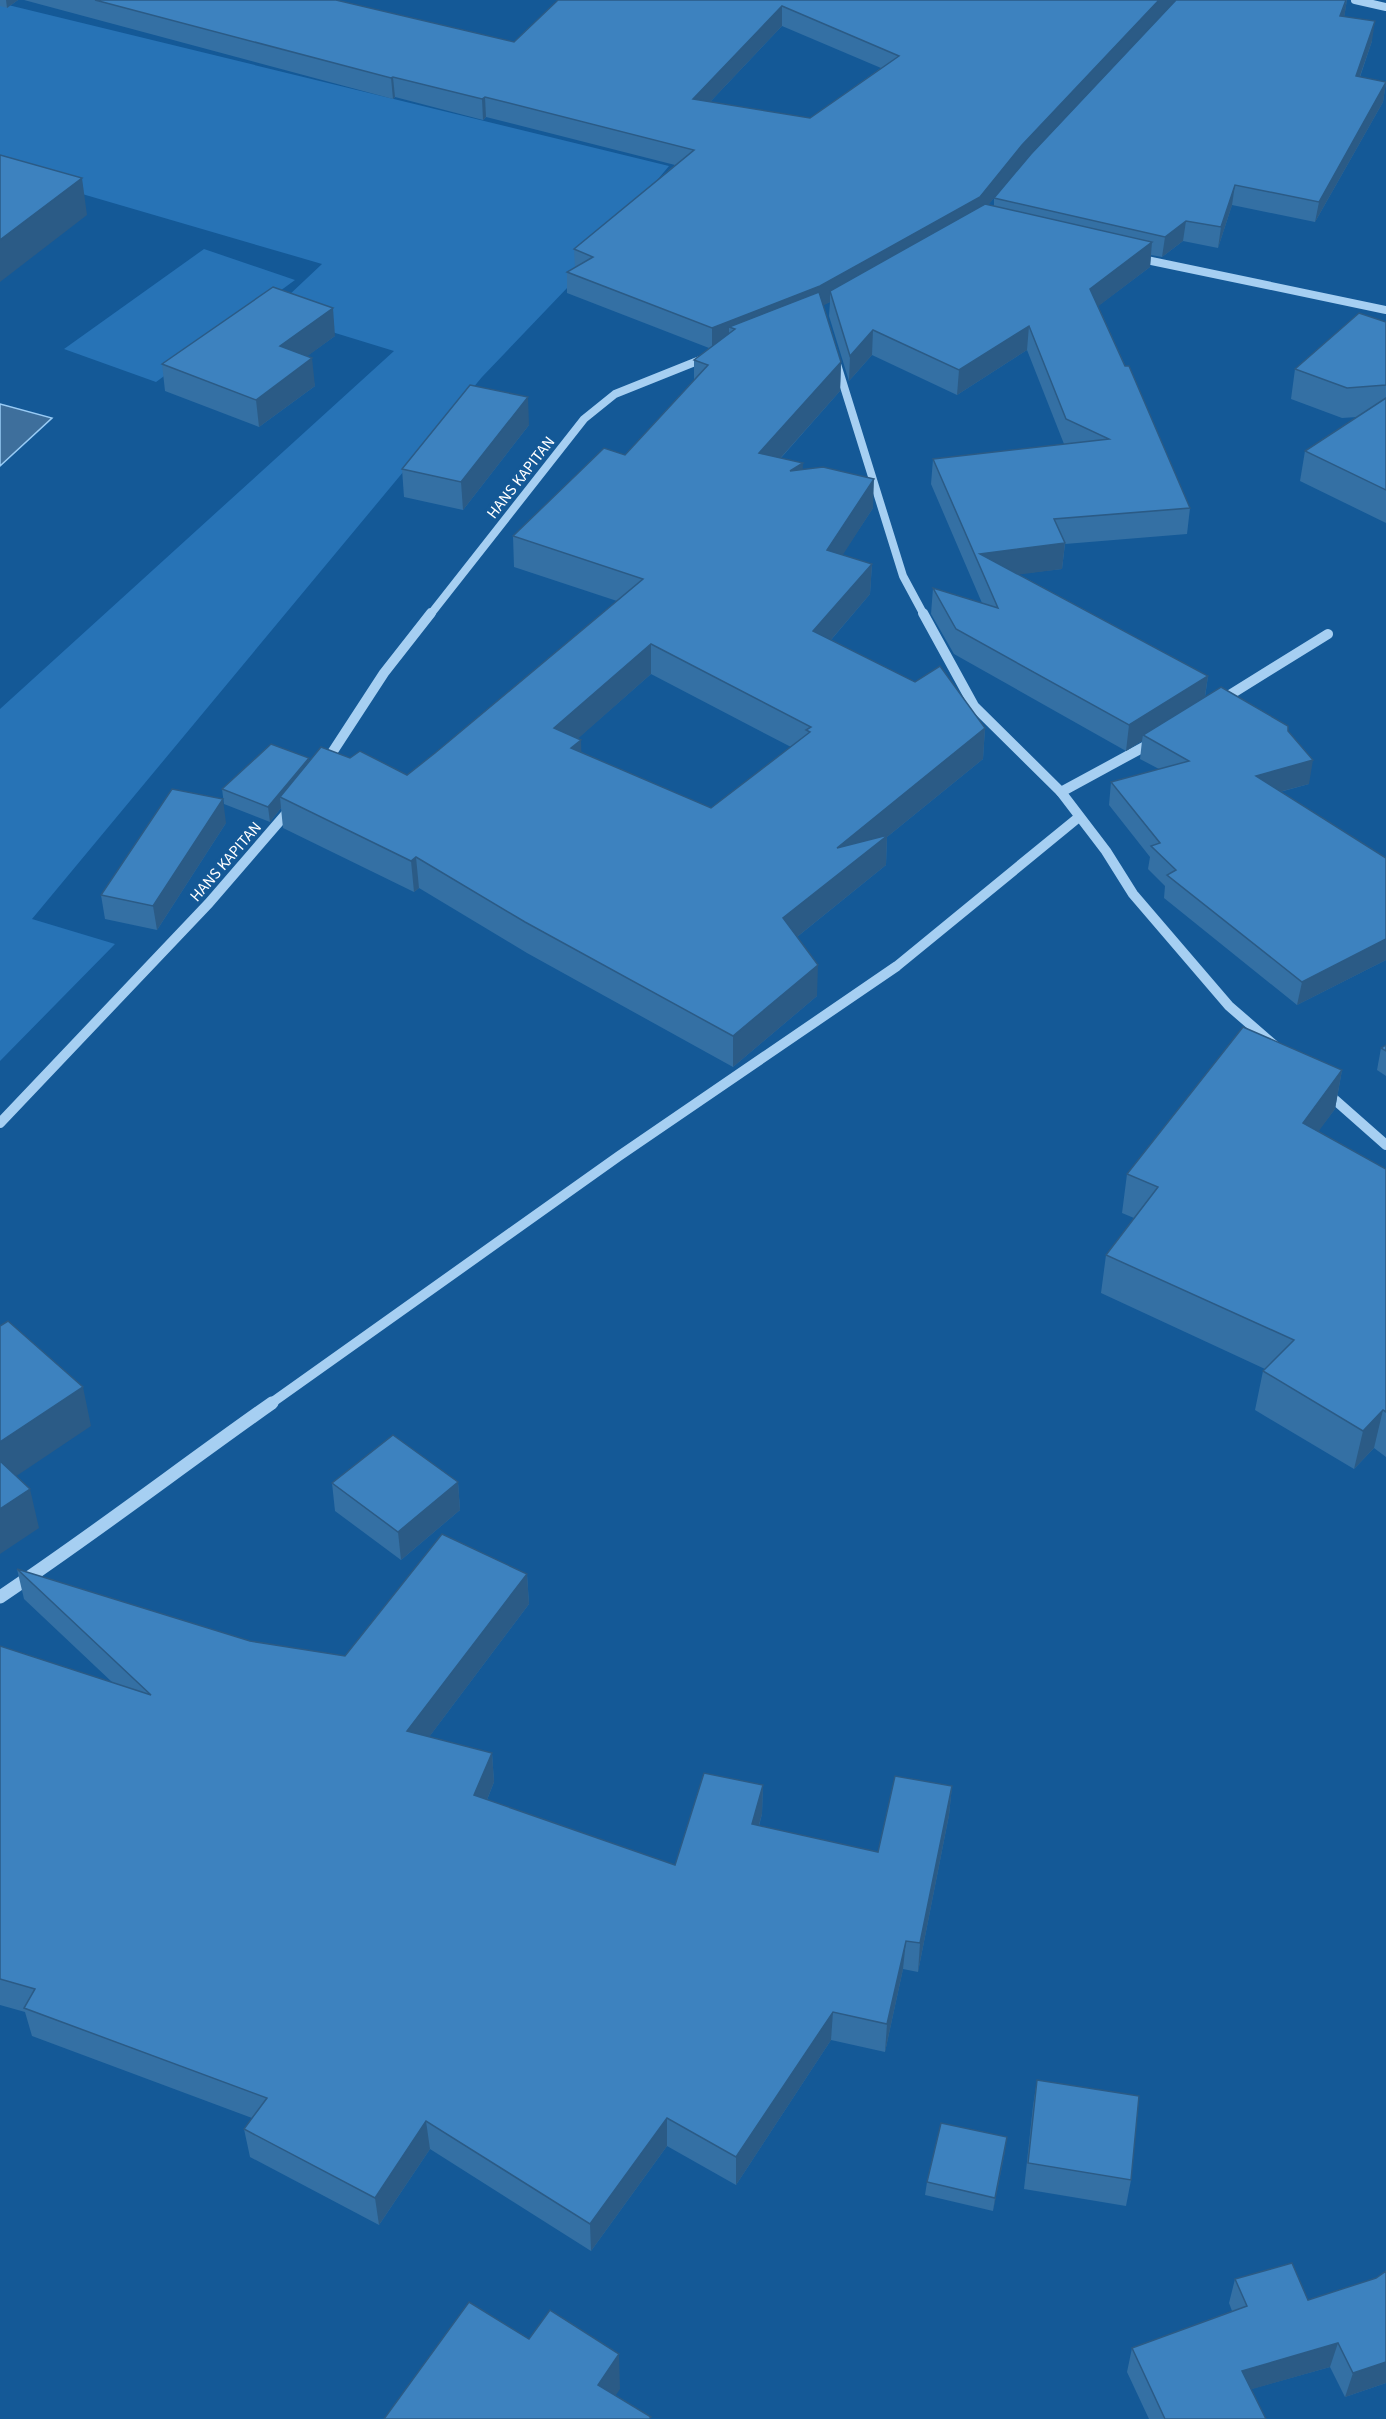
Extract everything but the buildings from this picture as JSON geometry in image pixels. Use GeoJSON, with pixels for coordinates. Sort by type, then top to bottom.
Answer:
{"type":"FeatureCollection","features":[{"type":"Feature","properties":{"kind":"street"},"geometry":{"type":"LineString","coordinates":[[1355,0],[1386,7]]}},
{"type":"Feature","properties":{"kind":"street"},"geometry":{"type":"LineString","coordinates":[[1130,256],[1386,310]]}},
{"type":"Feature","properties":{"kind":"street"},"geometry":{"type":"LineString","coordinates":[[832,347],[903,576],[974,706],[1061,792],[1140,903],[1229,1006],[1282,1052]]}},
{"type":"Feature","properties":{"kind":"street","name":"HANS KAPITAN"},"geometry":{"type":"LineString","coordinates":[[320,772],[384,673],[584,419],[615,394],[717,354]]}},
{"type":"Feature","properties":{"kind":"street"},"geometry":{"type":"LineString","coordinates":[[1209,708],[1328,634]]}},
{"type":"Feature","properties":{"kind":"street"},"geometry":{"type":"LineString","coordinates":[[1061,792],[1159,738]]}},
{"type":"Feature","properties":{"kind":"street","name":"HANS KAPITAN"},"geometry":{"type":"LineString","coordinates":[[0,1123],[209,903],[298,799]]}},
{"type":"Feature","properties":{"kind":"street"},"geometry":{"type":"LineString","coordinates":[[0,1597],[78,1545],[165,1479],[619,1156],[897,966],[1079,816]]}},
{"type":"Feature","properties":{"kind":"street"},"geometry":{"type":"LineString","coordinates":[[1316,1083],[1386,1145]]}},
{"type":"Feature","properties":{"kind":"shaded area"},"geometry":{"type":"Polygon","coordinates":[[[0,3],[669,166],[568,287],[482,377],[32,919],[115,944],[0,1061],[0,709],[394,351],[270,313],[322,264],[0,170],[0,3]]]}},
{"type":"Feature","properties":{"kind":"shaded area"},"geometry":{"type":"Polygon","coordinates":[[[204,249],[295,280],[156,382],[64,349],[204,249]]]}},
{"type":"Feature","properties":{"kind":"shaded area"},"geometry":{"type":"Polygon","coordinates":[[[0,404],[52,418],[0,466],[0,404]]]}}]}
